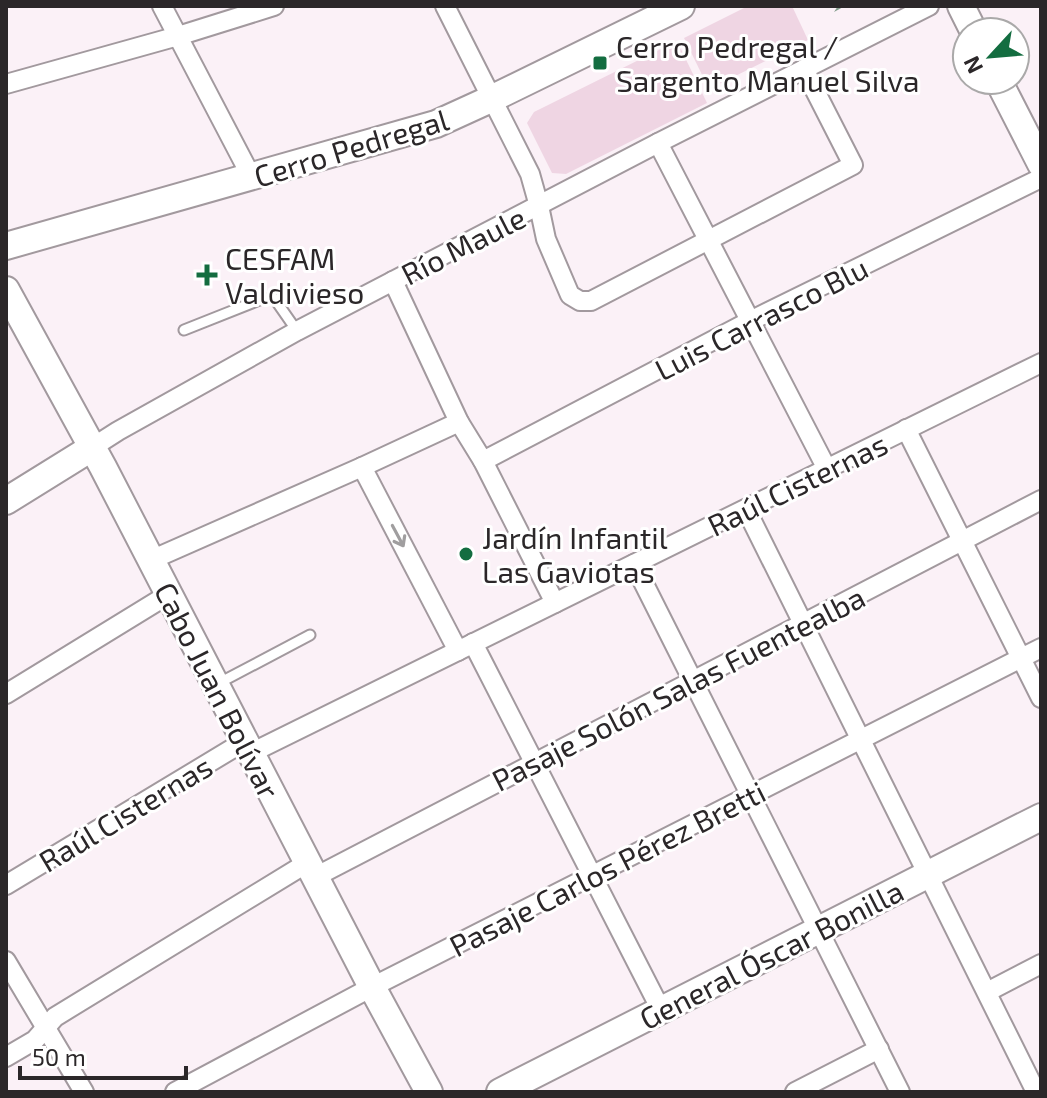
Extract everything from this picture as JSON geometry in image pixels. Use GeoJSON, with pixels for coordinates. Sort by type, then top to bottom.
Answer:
{"type":"FeatureCollection","features":[{"type":"Feature","properties":{"kind":"street"},"geometry":{"type":"LineString","coordinates":[[162,6],[252,178]]}},
{"type":"Feature","properties":{"kind":"street"},"geometry":{"type":"LineString","coordinates":[[6,84],[274,6]]}},
{"type":"Feature","properties":{"kind":"street"},"geometry":{"type":"LineString","coordinates":[[445,6],[530,174],[546,239],[570,295],[580,301],[591,301],[853,165],[804,69]]}},
{"type":"Feature","properties":{"kind":"street","name":"Cerro Pedregal"},"geometry":{"type":"LineString","coordinates":[[6,246],[436,124],[681,6]]}},
{"type":"Feature","properties":{"kind":"street","name":"Río Maule"},"geometry":{"type":"LineString","coordinates":[[6,501],[93,447],[297,331],[929,6]]}},
{"type":"Feature","properties":{"kind":"street"},"geometry":{"type":"LineString","coordinates":[[1006,96],[1041,164]]}},
{"type":"Feature","properties":{"kind":"street"},"geometry":{"type":"LineString","coordinates":[[658,143],[827,469]]}},
{"type":"Feature","properties":{"kind":"street","name":"Luis Carrasco Blu"},"geometry":{"type":"LineString","coordinates":[[483,461],[750,321],[1041,178]]}},
{"type":"Feature","properties":{"kind":"street"},"geometry":{"type":"LineString","coordinates":[[393,281],[459,422],[483,461],[555,603]]}},
{"type":"Feature","properties":{"kind":"street","name":"Cabo Juan Bolívar"},"geometry":{"type":"LineString","coordinates":[[10,307],[93,447],[429,1092]]}},
{"type":"Feature","properties":{"kind":"street","name":"Raúl Cisternas"},"geometry":{"type":"LineString","coordinates":[[6,885],[248,747],[466,647],[1041,363]]}},
{"type":"Feature","properties":{"kind":"street"},"geometry":{"type":"LineString","coordinates":[[151,560],[459,422]]}},
{"type":"Feature","properties":{"kind":"street"},"geometry":{"type":"LineString","coordinates":[[906,429],[1041,698]]}},
{"type":"Feature","properties":{"kind":"street"},"geometry":{"type":"LineString","coordinates":[[362,467],[535,763],[661,1010]]}},
{"type":"Feature","properties":{"kind":"street","name":"Pasaje Solón Salas Fuentealba"},"geometry":{"type":"LineString","coordinates":[[6,1057],[35,1040],[55,1017],[311,870],[535,763],[1041,500]]}},
{"type":"Feature","properties":{"kind":"street"},"geometry":{"type":"LineString","coordinates":[[746,509],[1036,1092]]}},
{"type":"Feature","properties":{"kind":"street"},"geometry":{"type":"LineString","coordinates":[[634,564],[900,1092]]}},
{"type":"Feature","properties":{"kind":"street"},"geometry":{"type":"LineString","coordinates":[[6,694],[169,594]]}},
{"type":"Feature","properties":{"kind":"street","name":"Pasaje Carlos Pérez Bretti"},"geometry":{"type":"LineString","coordinates":[[175,1092],[372,987],[1041,648]]}},
{"type":"Feature","properties":{"kind":"street","name":"General Óscar Bonilla"},"geometry":{"type":"LineString","coordinates":[[500,1092],[1041,817]]}},
{"type":"Feature","properties":{"kind":"street"},"geometry":{"type":"LineString","coordinates":[[6,961],[84,1092]]}},
{"type":"Feature","properties":{"kind":"street"},"geometry":{"type":"LineString","coordinates":[[987,992],[1041,964]]}},
{"type":"Feature","properties":{"kind":"street"},"geometry":{"type":"LineString","coordinates":[[795,1092],[879,1049]]}},
{"type":"Feature","properties":{"kind":"lane"},"geometry":{"type":"LineString","coordinates":[[184,330],[262,299],[274,298],[297,331]]}},
{"type":"Feature","properties":{"kind":"lane"},"geometry":{"type":"LineString","coordinates":[[216,685],[310,635]]}},
{"type":"Feature","properties":{"kind":"shaded area"},"geometry":{"type":"Polygon","coordinates":[[[748,6],[792,6],[808,40],[709,89],[684,38],[748,6]]]}},
{"type":"Feature","properties":{"kind":"shaded area"},"geometry":{"type":"Polygon","coordinates":[[[677,41],[707,103],[566,174],[552,173],[527,123],[534,112],[677,41]]]}},
{"type":"Feature","properties":{"kind":"place","name":"Cerro Pedregal / Sargento Manuel Silva"},"geometry":{"type":"Point","coordinates":[600,63]}},
{"type":"Feature","properties":{"kind":"place","name":"CESFAM Valdivieso"},"geometry":{"type":"Point","coordinates":[207,275]}},
{"type":"Feature","properties":{"kind":"place","name":"Jardín Infantil Las Gaviotas"},"geometry":{"type":"Point","coordinates":[466,554]}}]}
